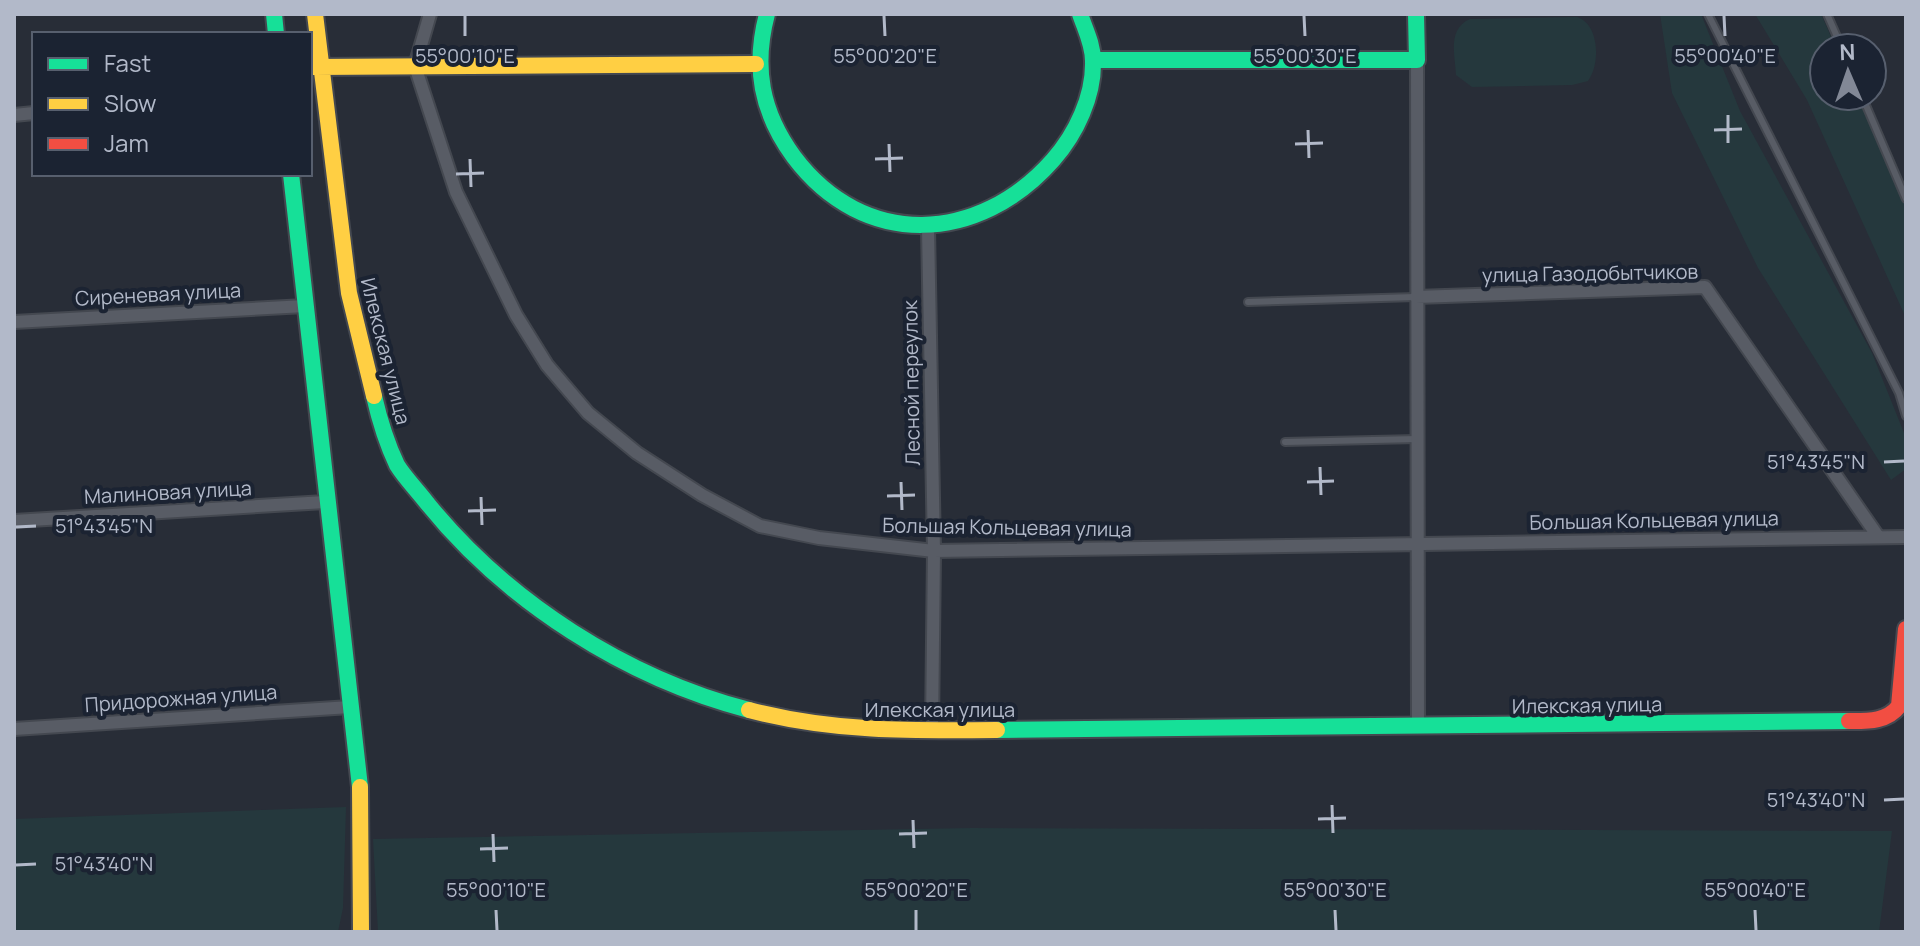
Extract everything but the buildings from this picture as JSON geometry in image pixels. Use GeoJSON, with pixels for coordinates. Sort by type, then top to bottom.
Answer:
{"type":"FeatureCollection","features":[{"type":"Feature","properties":{"kind":"street","name":"Илекская улица"},"geometry":{"type":"LineString","coordinates":[[315,14],[315,67],[349,293],[378,413],[398,466],[443,522],[502,580],[571,631],[692,695],[784,719],[871,731],[1418,727],[1884,719],[1899,706],[1906,629]]}},
{"type":"Feature","properties":{"kind":"street"},"geometry":{"type":"LineString","coordinates":[[415,66],[430,14]]}},
{"type":"Feature","properties":{"kind":"street"},"geometry":{"type":"LineString","coordinates":[[767,14],[756,64],[770,120],[796,166],[832,199],[875,219],[928,228],[957,223],[1008,206],[1042,178],[1071,137],[1080,116],[1093,60],[1080,14]]}},
{"type":"Feature","properties":{"kind":"street"},"geometry":{"type":"LineString","coordinates":[[1416,14],[1418,727]]}},
{"type":"Feature","properties":{"kind":"street"},"geometry":{"type":"LineString","coordinates":[[1093,60],[1417,60]]}},
{"type":"Feature","properties":{"kind":"street"},"geometry":{"type":"LineString","coordinates":[[315,67],[756,64]]}},
{"type":"Feature","properties":{"kind":"street","name":"Большая Кольцевая улица"},"geometry":{"type":"LineString","coordinates":[[415,66],[456,192],[484,253],[547,365],[588,413],[637,453],[702,495],[760,526],[832,540],[934,551],[1418,546],[1877,535],[1906,537]]}},
{"type":"Feature","properties":{"kind":"street"},"geometry":{"type":"LineString","coordinates":[[291,176],[325,502],[362,809],[361,932]]}},
{"type":"Feature","properties":{"kind":"street","name":"Лесной переулок"},"geometry":{"type":"LineString","coordinates":[[928,228],[934,551],[932,730]]}},
{"type":"Feature","properties":{"kind":"street","name":"улица Газодобытчиков"},"geometry":{"type":"LineString","coordinates":[[1416,297],[1705,287],[1877,535]]}},
{"type":"Feature","properties":{"kind":"street","name":"Сиреневая улица"},"geometry":{"type":"LineString","coordinates":[[14,322],[305,306]]}},
{"type":"Feature","properties":{"kind":"street","name":"Малиновая улица"},"geometry":{"type":"LineString","coordinates":[[14,521],[325,502]]}},
{"type":"Feature","properties":{"kind":"street","name":"Придорожная улица"},"geometry":{"type":"LineString","coordinates":[[14,729],[350,707]]}},
{"type":"Feature","properties":{"kind":"lane"},"geometry":{"type":"LineString","coordinates":[[1708,14],[1899,393],[1906,416]]}},
{"type":"Feature","properties":{"kind":"lane"},"geometry":{"type":"LineString","coordinates":[[1869,112],[1906,199]]}},
{"type":"Feature","properties":{"kind":"lane"},"geometry":{"type":"LineString","coordinates":[[1248,302],[1416,297]]}},
{"type":"Feature","properties":{"kind":"lane"},"geometry":{"type":"LineString","coordinates":[[1285,442],[1417,439]]}},
{"type":"Feature","properties":{"kind":"green space"},"geometry":{"type":"Polygon","coordinates":[[[1660,14],[1701,14],[1740,111],[1872,353],[1906,438],[1906,469],[1891,480],[1758,268],[1672,93],[1660,14]]]}},
{"type":"Feature","properties":{"kind":"green space"},"geometry":{"type":"Polygon","coordinates":[[[1755,14],[1821,14],[1829,32],[1808,32],[1808,102],[1755,14]]]}},
{"type":"Feature","properties":{"kind":"green space"},"geometry":{"type":"Polygon","coordinates":[[[1577,17],[1590,27],[1596,45],[1595,64],[1588,81],[1572,85],[1472,87],[1456,75],[1455,36],[1463,23],[1470,19],[1577,17]]]}},
{"type":"Feature","properties":{"kind":"green space"},"geometry":{"type":"Polygon","coordinates":[[[1812,112],[1864,112],[1906,207],[1906,318],[1812,112]]]}},
{"type":"Feature","properties":{"kind":"green space"},"geometry":{"type":"Polygon","coordinates":[[[346,807],[343,908],[338,932],[14,932],[14,819],[346,807]]]}},
{"type":"Feature","properties":{"kind":"green space"},"geometry":{"type":"Polygon","coordinates":[[[972,828],[1892,831],[1879,932],[378,932],[373,839],[972,828]]]}},
{"type":"Feature","properties":{"kind":"traffic: fast"},"geometry":{"type":"LineString","coordinates":[[274,14],[276,32]]}},
{"type":"Feature","properties":{"kind":"traffic: fast"},"geometry":{"type":"LineString","coordinates":[[767,14],[761,52],[763,88],[774,123],[794,157],[822,187],[854,209],[887,221],[922,225],[957,220],[991,208],[1023,188],[1061,150],[1082,114],[1093,74],[1092,49],[1080,14]]}},
{"type":"Feature","properties":{"kind":"traffic: fast"},"geometry":{"type":"LineString","coordinates":[[1093,60],[1417,60],[1416,14]]}},
{"type":"Feature","properties":{"kind":"traffic: fast"},"geometry":{"type":"LineString","coordinates":[[291,176],[360,787]]}},
{"type":"Feature","properties":{"kind":"traffic: fast"},"geometry":{"type":"LineString","coordinates":[[374,396],[400,470],[459,539],[494,573],[532,604],[614,657],[703,696],[749,710]]}},
{"type":"Feature","properties":{"kind":"traffic: fast"},"geometry":{"type":"LineString","coordinates":[[997,730],[1849,721]]}},
{"type":"Feature","properties":{"kind":"traffic: slow"},"geometry":{"type":"LineString","coordinates":[[315,14],[349,293],[374,396]]}},
{"type":"Feature","properties":{"kind":"traffic: slow"},"geometry":{"type":"LineString","coordinates":[[313,67],[756,64]]}},
{"type":"Feature","properties":{"kind":"traffic: slow"},"geometry":{"type":"LineString","coordinates":[[749,710],[842,726],[903,730],[997,730]]}},
{"type":"Feature","properties":{"kind":"traffic: slow"},"geometry":{"type":"LineString","coordinates":[[360,787],[361,932]]}},
{"type":"Feature","properties":{"kind":"traffic: jam"},"geometry":{"type":"LineString","coordinates":[[1849,721],[1883,718],[1899,706],[1906,629]]}}]}
